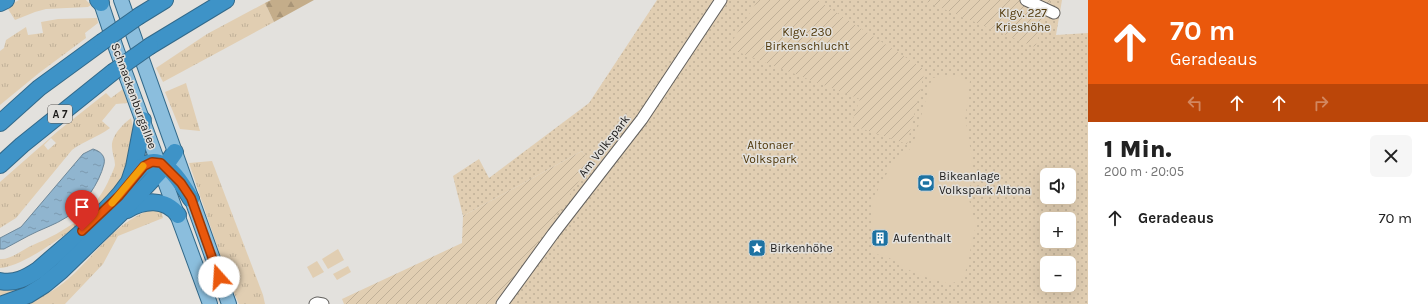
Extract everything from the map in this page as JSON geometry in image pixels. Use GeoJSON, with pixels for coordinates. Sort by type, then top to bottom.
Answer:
{"type":"FeatureCollection","features":[{"type":"Feature","properties":{"kind":"highway"},"geometry":{"type":"LineString","coordinates":[[0,3],[6,0]]}},
{"type":"Feature","properties":{"kind":"highway"},"geometry":{"type":"LineString","coordinates":[[0,123],[39,88],[139,16],[165,0]]}},
{"type":"Feature","properties":{"kind":"highway","name":"A 7"},"geometry":{"type":"LineString","coordinates":[[3,163],[43,128],[113,72],[150,46],[226,0]]}},
{"type":"Feature","properties":{"kind":"highway"},"geometry":{"type":"LineString","coordinates":[[129,183],[134,167],[143,120]]}},
{"type":"Feature","properties":{"kind":"highway"},"geometry":{"type":"LineString","coordinates":[[3,304],[21,298],[44,285],[61,271],[124,211],[175,152]]}},
{"type":"Feature","properties":{"kind":"highway"},"geometry":{"type":"LineString","coordinates":[[0,281],[18,281],[38,270],[119,196],[146,164],[152,162],[162,166],[181,183],[191,198]]}},
{"type":"Feature","properties":{"kind":"highway"},"geometry":{"type":"LineString","coordinates":[[124,211],[138,204],[155,202],[170,207],[178,215]]}},
{"type":"Feature","properties":{"kind":"main road","name":"Schnackenburgallee"},"geometry":{"type":"LineString","coordinates":[[121,0],[229,304]]}},
{"type":"Feature","properties":{"kind":"main road","name":"Schnackenburgallee"},"geometry":{"type":"LineString","coordinates":[[100,1],[143,120],[162,166],[210,304]]}},
{"type":"Feature","properties":{"kind":"street","name":"Am Volkspark"},"geometry":{"type":"LineString","coordinates":[[502,304],[566,217],[642,119],[722,0]]}},
{"type":"Feature","properties":{"kind":"street"},"geometry":{"type":"LineString","coordinates":[[1026,0],[1054,13]]}},
{"type":"Feature","properties":{"kind":"street"},"geometry":{"type":"LineString","coordinates":[[315,304],[323,304]]}},
{"type":"Feature","properties":{"kind":"green space"},"geometry":{"type":"Polygon","coordinates":[[[19,0],[86,0],[91,5],[88,7],[46,9],[15,20],[8,9],[9,6],[19,0]]]}},
{"type":"Feature","properties":{"kind":"green space"},"geometry":{"type":"Polygon","coordinates":[[[271,0],[314,0],[274,22],[265,3],[271,0]]]}},
{"type":"Feature","properties":{"kind":"green space","name":"Altonaer Volkspark"},"geometry":{"type":"Polygon","coordinates":[[[657,0],[1062,0],[1056,35],[1088,33],[1088,304],[494,304],[589,164],[582,151],[463,216],[453,176],[479,159],[489,178],[589,103],[657,0]]]}},
{"type":"Feature","properties":{"kind":"green space","name":"Klgv. 230 Birkenschlucht"},"geometry":{"type":"Polygon","coordinates":[[[758,0],[817,0],[925,70],[907,144],[851,125],[860,99],[728,48],[758,0]]]}},
{"type":"Feature","properties":{"kind":"green space","name":"Klgv. 227 Krieshöhe"},"geometry":{"type":"Polygon","coordinates":[[[922,0],[1050,0],[1035,47],[922,0]]]}},
{"type":"Feature","properties":{"kind":"green space"},"geometry":{"type":"Polygon","coordinates":[[[265,3],[274,22],[163,82],[156,68],[207,34],[265,3]]]}},
{"type":"Feature","properties":{"kind":"green space"},"geometry":{"type":"Polygon","coordinates":[[[97,18],[98,23],[85,33],[86,38],[39,73],[0,105],[0,51],[4,48],[6,40],[26,27],[28,35],[43,33],[41,22],[58,19],[97,18]]]}},
{"type":"Feature","properties":{"kind":"green space","name":"Bikeanlage Volkspark Altona"},"geometry":{"type":"Polygon","coordinates":[[[956,75],[970,81],[965,121],[968,130],[973,170],[968,196],[976,225],[965,274],[958,281],[950,284],[916,274],[886,256],[874,254],[871,244],[873,234],[873,199],[892,164],[910,149],[914,141],[932,78],[956,75]]]}},
{"type":"Feature","properties":{"kind":"green space"},"geometry":{"type":"Polygon","coordinates":[[[186,83],[200,131],[180,129],[165,92],[186,83]]]}},
{"type":"Feature","properties":{"kind":"green space"},"geometry":{"type":"Polygon","coordinates":[[[123,89],[128,103],[116,104],[102,121],[110,128],[72,150],[16,218],[0,228],[0,182],[58,131],[106,93],[111,98],[123,89]],[[51,138],[44,145],[48,150],[56,143],[51,138]]]}},
{"type":"Feature","properties":{"kind":"green space"},"geometry":{"type":"Polygon","coordinates":[[[131,118],[134,139],[132,161],[114,193],[77,226],[60,238],[27,259],[0,268],[0,259],[13,256],[67,228],[86,213],[94,204],[102,194],[115,165],[112,152],[113,139],[121,127],[131,118]]]}},
{"type":"Feature","properties":{"kind":"green space"},"geometry":{"type":"Polygon","coordinates":[[[582,151],[590,164],[552,222],[494,304],[344,304],[342,299],[462,243],[463,216],[582,151]]]}},
{"type":"Feature","properties":{"kind":"green space"},"geometry":{"type":"Polygon","coordinates":[[[212,161],[263,295],[265,304],[239,304],[230,284],[189,163],[212,161]]]}},
{"type":"Feature","properties":{"kind":"green space"},"geometry":{"type":"Polygon","coordinates":[[[149,172],[151,174],[40,278],[0,299],[0,286],[11,287],[149,172]]]}},
{"type":"Feature","properties":{"kind":"green space"},"geometry":{"type":"Polygon","coordinates":[[[150,210],[161,210],[163,218],[118,236],[103,264],[65,304],[26,304],[58,287],[115,231],[137,216],[150,210]]]}},
{"type":"Feature","properties":{"kind":"green space"},"geometry":{"type":"Polygon","coordinates":[[[338,249],[344,260],[328,269],[322,259],[338,249]]]}},
{"type":"Feature","properties":{"kind":"green space"},"geometry":{"type":"Polygon","coordinates":[[[317,261],[324,272],[313,278],[307,267],[317,261]]]}},
{"type":"Feature","properties":{"kind":"green space"},"geometry":{"type":"Polygon","coordinates":[[[348,266],[351,272],[337,280],[333,274],[348,266]]]}},
{"type":"Feature","properties":{"kind":"water"},"geometry":{"type":"Polygon","coordinates":[[[93,149],[102,154],[104,164],[95,186],[85,200],[62,220],[4,249],[0,249],[0,238],[21,227],[83,154],[93,149]]]}},
{"type":"Feature","properties":{"kind":"slow traffic"},"geometry":{"type":"LineString","coordinates":[[112,203],[143,166]]}},
{"type":"Feature","properties":{"kind":"place","name":"Bikeanlage Volkspark Altona"},"geometry":{"type":"Point","coordinates":[926,183]}},
{"type":"Feature","properties":{"kind":"place","name":"Aufenthalt"},"geometry":{"type":"Point","coordinates":[880,238]}},
{"type":"Feature","properties":{"kind":"place","name":"Birkenhöhe"},"geometry":{"type":"Point","coordinates":[757,248]}},
{"type":"Feature","properties":{"kind":"route"},"geometry":{"type":"LineString","coordinates":[[82,231],[119,196],[133,177],[146,164],[149,162],[161,163],[181,183],[191,198],[219,277]]}}]}
